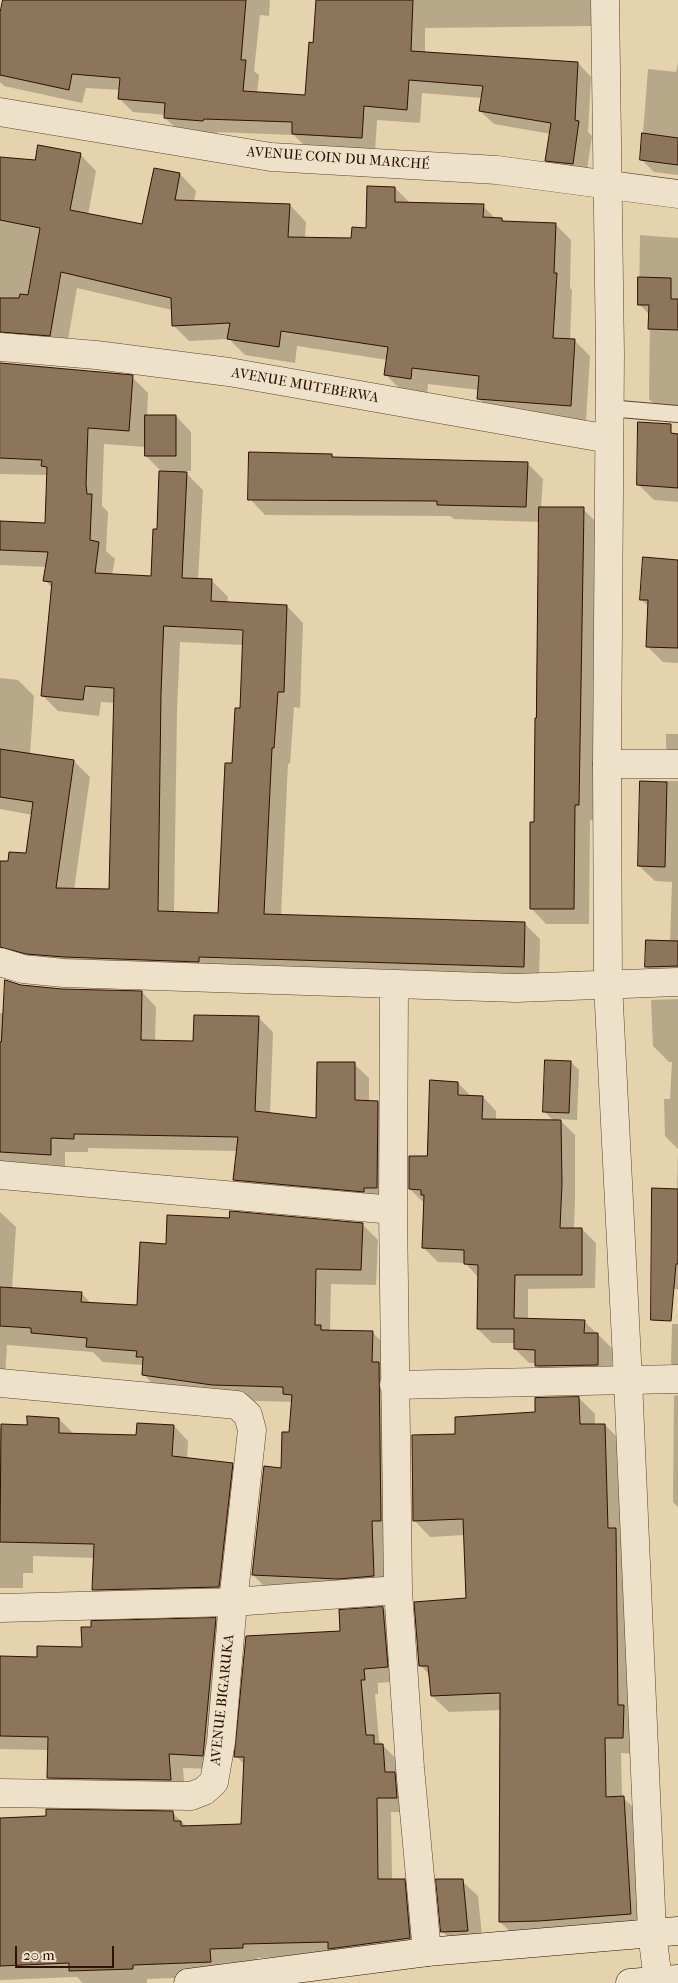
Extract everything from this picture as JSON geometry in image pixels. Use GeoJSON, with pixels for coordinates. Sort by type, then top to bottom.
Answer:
{"type":"FeatureCollection","features":[{"type":"Feature","properties":{"kind":"street"},"geometry":{"type":"LineString","coordinates":[[605,0],[610,354],[608,408],[608,984],[628,1380],[668,1980],[630,1983]]}},
{"type":"Feature","properties":{"kind":"street","name":"AVENUE COIN DU MARCHÉ"},"geometry":{"type":"LineString","coordinates":[[0,112],[271,157],[497,170],[678,194]]}},
{"type":"Feature","properties":{"kind":"street","name":"AVENUE MUTEBERWA"},"geometry":{"type":"LineString","coordinates":[[0,347],[96,355],[229,372],[609,440]]}},
{"type":"Feature","properties":{"kind":"street"},"geometry":{"type":"LineString","coordinates":[[607,764],[678,764]]}},
{"type":"Feature","properties":{"kind":"street"},"geometry":{"type":"LineString","coordinates":[[0,962],[23,969],[64,974],[394,985],[516,988],[678,982]]}},
{"type":"Feature","properties":{"kind":"street"},"geometry":{"type":"LineString","coordinates":[[394,985],[394,1385],[398,1590],[410,1768],[427,1952]]}},
{"type":"Feature","properties":{"kind":"street"},"geometry":{"type":"LineString","coordinates":[[0,1175],[393,1210]]}},
{"type":"Feature","properties":{"kind":"street"},"geometry":{"type":"LineString","coordinates":[[394,1385],[678,1378]]}},
{"type":"Feature","properties":{"kind":"street","name":"AVENUE BIGARUKA"},"geometry":{"type":"LineString","coordinates":[[0,1383],[237,1405],[248,1415],[252,1430],[233,1602],[221,1742],[214,1782],[204,1791],[191,1796],[0,1793]]}},
{"type":"Feature","properties":{"kind":"street"},"geometry":{"type":"LineString","coordinates":[[0,1608],[233,1602],[398,1590]]}},
{"type":"Feature","properties":{"kind":"street"},"geometry":{"type":"LineString","coordinates":[[188,1983],[427,1952],[665,1931]]}},
{"type":"Feature","properties":{"kind":"lane"},"geometry":{"type":"LineString","coordinates":[[608,408],[678,414]]}},
{"type":"Feature","properties":{"kind":"building"},"geometry":{"type":"Polygon","coordinates":[[[3,0],[246,0],[241,60],[246,60],[243,91],[305,95],[309,42],[313,43],[316,0],[413,0],[411,51],[578,62],[575,120],[579,121],[573,164],[545,161],[551,123],[479,111],[483,86],[409,80],[407,110],[364,106],[362,138],[292,134],[292,122],[204,119],[203,121],[164,118],[165,103],[118,99],[120,78],[72,74],[69,90],[0,75],[0,13],[3,0]]]}},
{"type":"Feature","properties":{"kind":"building"},"geometry":{"type":"Polygon","coordinates":[[[642,133],[678,138],[678,165],[640,160],[642,133]]]}},
{"type":"Feature","properties":{"kind":"building"},"geometry":{"type":"Polygon","coordinates":[[[38,145],[81,153],[70,210],[142,224],[154,168],[180,173],[175,200],[290,204],[288,237],[351,238],[352,227],[366,228],[367,186],[395,187],[395,202],[484,204],[483,217],[502,218],[502,221],[556,223],[554,273],[557,273],[553,338],[575,339],[571,406],[477,399],[479,376],[412,368],[411,379],[384,375],[388,347],[281,331],[279,347],[227,339],[230,323],[172,326],[171,298],[61,272],[50,336],[0,332],[0,298],[19,298],[20,294],[28,295],[40,228],[0,220],[0,157],[35,160],[38,145]]]}},
{"type":"Feature","properties":{"kind":"building"},"geometry":{"type":"Polygon","coordinates":[[[638,277],[671,278],[671,299],[678,299],[678,330],[648,329],[649,305],[638,305],[638,277]]]}},
{"type":"Feature","properties":{"kind":"building"},"geometry":{"type":"Polygon","coordinates":[[[0,363],[133,375],[129,431],[88,428],[86,484],[87,494],[92,494],[90,540],[99,542],[95,573],[151,576],[153,529],[157,529],[159,471],[187,472],[182,578],[212,579],[211,601],[287,605],[284,692],[278,692],[274,748],[272,748],[264,914],[525,922],[524,967],[199,957],[199,962],[65,957],[26,954],[0,947],[0,861],[8,861],[9,852],[26,853],[33,802],[0,797],[0,749],[74,760],[56,888],[109,889],[114,688],[85,686],[83,700],[41,696],[52,582],[43,581],[48,552],[0,550],[0,521],[45,523],[47,467],[41,466],[42,460],[0,458],[0,363]],[[164,626],[161,694],[158,911],[218,913],[225,763],[232,763],[235,708],[240,708],[243,630],[164,626]]]}},
{"type":"Feature","properties":{"kind":"building"},"geometry":{"type":"Polygon","coordinates":[[[145,415],[176,415],[176,456],[145,456],[145,415]]]}},
{"type":"Feature","properties":{"kind":"building"},"geometry":{"type":"Polygon","coordinates":[[[638,422],[671,424],[671,433],[678,434],[678,488],[637,485],[638,422]]]}},
{"type":"Feature","properties":{"kind":"building"},"geometry":{"type":"Polygon","coordinates":[[[249,452],[332,454],[332,457],[528,462],[526,507],[437,505],[437,501],[248,500],[249,452]]]}},
{"type":"Feature","properties":{"kind":"building"},"geometry":{"type":"Polygon","coordinates":[[[539,507],[584,507],[579,805],[575,805],[574,909],[530,909],[530,822],[534,822],[539,507]]]}},
{"type":"Feature","properties":{"kind":"building"},"geometry":{"type":"Polygon","coordinates":[[[643,557],[678,560],[678,648],[646,647],[648,600],[640,600],[643,557]]]}},
{"type":"Feature","properties":{"kind":"building"},"geometry":{"type":"Polygon","coordinates":[[[640,781],[667,782],[665,867],[638,866],[640,781]]]}},
{"type":"Feature","properties":{"kind":"building"},"geometry":{"type":"Polygon","coordinates":[[[646,940],[678,941],[678,966],[645,967],[646,940]]]}},
{"type":"Feature","properties":{"kind":"building"},"geometry":{"type":"Polygon","coordinates":[[[5,980],[21,985],[62,989],[142,991],[141,1040],[193,1041],[194,1015],[259,1016],[255,1111],[316,1118],[317,1062],[355,1062],[355,1100],[378,1101],[377,1188],[364,1188],[364,1192],[233,1180],[238,1137],[74,1134],[74,1139],[51,1138],[51,1155],[0,1152],[0,1042],[5,980]]]}},
{"type":"Feature","properties":{"kind":"building"},"geometry":{"type":"Polygon","coordinates":[[[545,1060],[571,1061],[569,1113],[543,1112],[545,1060]]]}},
{"type":"Feature","properties":{"kind":"building"},"geometry":{"type":"Polygon","coordinates":[[[430,1080],[458,1082],[458,1095],[483,1096],[482,1119],[561,1120],[562,1184],[560,1228],[582,1228],[582,1275],[515,1275],[514,1318],[585,1320],[584,1333],[598,1333],[598,1365],[535,1366],[535,1350],[514,1349],[514,1329],[477,1329],[478,1265],[464,1264],[464,1250],[422,1248],[424,1195],[421,1195],[421,1190],[409,1189],[409,1156],[427,1156],[430,1080]]]}},
{"type":"Feature","properties":{"kind":"building"},"geometry":{"type":"Polygon","coordinates":[[[652,1188],[678,1189],[678,1264],[676,1264],[671,1321],[651,1320],[652,1188]]]}},
{"type":"Feature","properties":{"kind":"building"},"geometry":{"type":"Polygon","coordinates":[[[230,1211],[363,1223],[361,1270],[316,1269],[315,1325],[321,1325],[321,1330],[373,1331],[372,1362],[379,1362],[381,1521],[372,1521],[374,1576],[338,1579],[252,1575],[264,1466],[281,1468],[282,1432],[289,1432],[292,1395],[283,1394],[283,1387],[212,1385],[142,1375],[143,1357],[136,1357],[137,1351],[86,1347],[87,1338],[31,1333],[31,1328],[0,1326],[0,1287],[82,1292],[81,1302],[137,1305],[140,1242],[166,1244],[167,1215],[229,1218],[230,1211]]]}},
{"type":"Feature","properties":{"kind":"building"},"geometry":{"type":"Polygon","coordinates":[[[579,1397],[580,1424],[605,1424],[608,1528],[616,1528],[618,1705],[624,1705],[623,1738],[605,1738],[606,1797],[624,1796],[631,1914],[499,1922],[500,1693],[431,1696],[428,1666],[419,1666],[414,1602],[466,1598],[463,1519],[413,1521],[412,1435],[455,1434],[455,1417],[535,1412],[535,1398],[579,1397]]]}},
{"type":"Feature","properties":{"kind":"building"},"geometry":{"type":"Polygon","coordinates":[[[27,1416],[59,1418],[59,1433],[136,1435],[137,1423],[174,1425],[172,1456],[233,1463],[219,1587],[92,1590],[94,1544],[0,1542],[1,1424],[27,1425],[27,1416]]]}},
{"type":"Feature","properties":{"kind":"building"},"geometry":{"type":"Polygon","coordinates":[[[383,1607],[388,1667],[364,1669],[365,1680],[361,1680],[366,1735],[374,1735],[374,1744],[383,1744],[385,1772],[395,1772],[397,1798],[377,1798],[378,1879],[405,1879],[410,1938],[328,1949],[328,1942],[243,1944],[243,1948],[210,1949],[211,1962],[133,1965],[133,1969],[69,1971],[69,1963],[0,1966],[0,1818],[46,1816],[46,1809],[173,1811],[174,1821],[181,1821],[181,1826],[241,1824],[244,1757],[234,1757],[246,1636],[340,1631],[339,1610],[383,1607]]]}},
{"type":"Feature","properties":{"kind":"building"},"geometry":{"type":"Polygon","coordinates":[[[216,1618],[203,1756],[169,1754],[171,1780],[47,1778],[48,1737],[0,1736],[0,1656],[37,1657],[37,1646],[82,1647],[81,1627],[91,1627],[91,1621],[216,1618]]]}},
{"type":"Feature","properties":{"kind":"building"},"geometry":{"type":"Polygon","coordinates":[[[436,1879],[463,1879],[468,1931],[441,1932],[436,1879]]]}}]}
